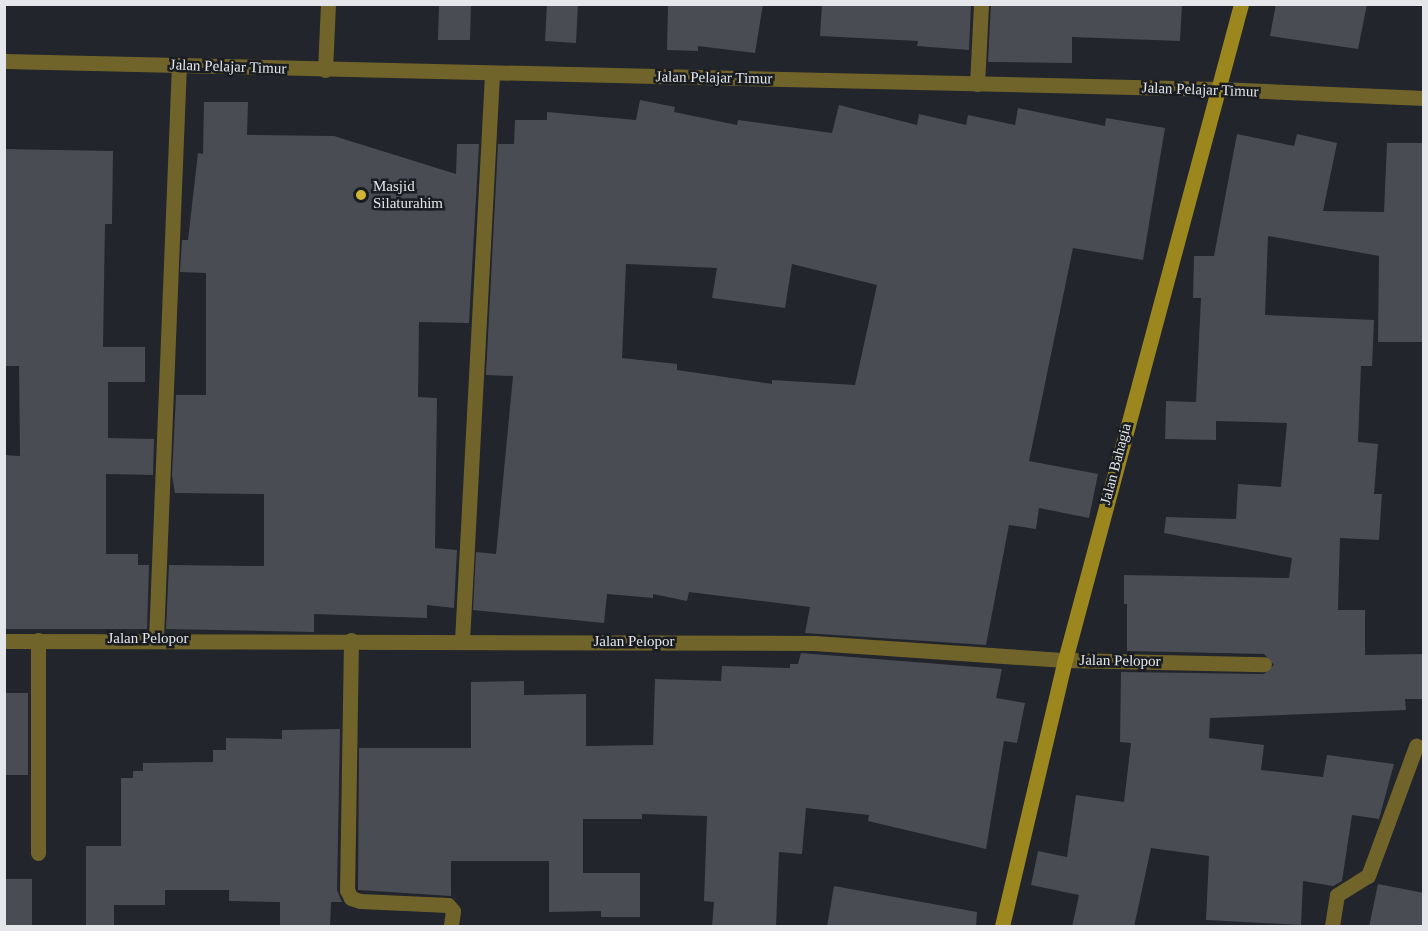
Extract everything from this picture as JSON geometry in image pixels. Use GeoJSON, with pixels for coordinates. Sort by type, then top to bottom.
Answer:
{"type":"FeatureCollection","features":[{"type":"Feature","properties":{"kind":"main road","name":"Jalan Bahagia"},"geometry":{"type":"LineString","coordinates":[[1002,927],[1065,660],[1241,4]]}},
{"type":"Feature","properties":{"kind":"street"},"geometry":{"type":"LineString","coordinates":[[325,70],[328,4]]}},
{"type":"Feature","properties":{"kind":"street"},"geometry":{"type":"LineString","coordinates":[[977,84],[981,4]]}},
{"type":"Feature","properties":{"kind":"street","name":"Jalan Pelajar Timur"},"geometry":{"type":"LineString","coordinates":[[4,61],[1218,89],[1424,98]]}},
{"type":"Feature","properties":{"kind":"street"},"geometry":{"type":"LineString","coordinates":[[156,639],[179,65]]}},
{"type":"Feature","properties":{"kind":"street"},"geometry":{"type":"LineString","coordinates":[[462,641],[492,74]]}},
{"type":"Feature","properties":{"kind":"street","name":"Jalan Pelopor"},"geometry":{"type":"LineString","coordinates":[[4,640],[814,643],[1065,660],[1264,664]]}},
{"type":"Feature","properties":{"kind":"street"},"geometry":{"type":"LineString","coordinates":[[38,640],[38,853]]}},
{"type":"Feature","properties":{"kind":"street"},"geometry":{"type":"LineString","coordinates":[[351,640],[347,890],[351,898],[360,901],[448,905],[453,911],[451,927]]}},
{"type":"Feature","properties":{"kind":"street"},"geometry":{"type":"LineString","coordinates":[[1332,927],[1337,895],[1368,876],[1416,746]]}},
{"type":"Feature","properties":{"kind":"building"},"geometry":{"type":"Polygon","coordinates":[[[439,4],[471,4],[470,40],[438,40],[439,4]]]}},
{"type":"Feature","properties":{"kind":"building"},"geometry":{"type":"Polygon","coordinates":[[[547,4],[578,4],[576,43],[545,41],[547,4]]]}},
{"type":"Feature","properties":{"kind":"building"},"geometry":{"type":"Polygon","coordinates":[[[668,4],[763,4],[755,53],[698,46],[698,51],[667,50],[668,4]]]}},
{"type":"Feature","properties":{"kind":"building"},"geometry":{"type":"Polygon","coordinates":[[[822,4],[971,4],[969,50],[917,46],[918,41],[820,36],[822,4]]]}},
{"type":"Feature","properties":{"kind":"building"},"geometry":{"type":"Polygon","coordinates":[[[991,4],[1182,4],[1180,41],[1072,37],[1072,63],[988,62],[991,4]]]}},
{"type":"Feature","properties":{"kind":"building"},"geometry":{"type":"Polygon","coordinates":[[[1276,4],[1367,4],[1358,49],[1270,36],[1276,4]]]}},
{"type":"Feature","properties":{"kind":"building"},"geometry":{"type":"Polygon","coordinates":[[[640,100],[675,107],[674,112],[737,125],[738,120],[832,133],[839,105],[917,125],[919,114],[966,125],[968,115],[1015,125],[1018,108],[1105,126],[1106,118],[1165,128],[1143,260],[1073,248],[1029,461],[1098,474],[1089,518],[1039,508],[1036,529],[1009,525],[986,645],[805,633],[810,607],[689,592],[687,601],[653,594],[653,598],[607,594],[604,623],[473,610],[476,552],[496,554],[513,376],[486,375],[498,144],[514,144],[515,120],[547,120],[547,112],[636,120],[640,100]],[[626,264],[622,358],[677,364],[677,370],[772,384],[772,380],[855,385],[877,285],[792,264],[785,308],[712,298],[717,268],[626,264]]]}},
{"type":"Feature","properties":{"kind":"building"},"geometry":{"type":"Polygon","coordinates":[[[204,102],[248,102],[247,135],[334,136],[456,174],[457,144],[479,144],[469,323],[419,322],[418,397],[437,398],[435,548],[457,550],[454,608],[427,605],[427,618],[314,614],[314,632],[166,629],[169,565],[264,566],[264,494],[175,493],[172,475],[176,395],[206,395],[206,273],[180,272],[182,240],[188,240],[198,153],[203,154],[204,102]]]}},
{"type":"Feature","properties":{"kind":"building"},"geometry":{"type":"Polygon","coordinates":[[[1237,134],[1294,146],[1297,134],[1337,143],[1323,211],[1384,212],[1387,143],[1424,143],[1424,342],[1378,342],[1379,256],[1268,236],[1265,315],[1374,320],[1372,366],[1361,366],[1358,442],[1378,444],[1374,494],[1382,494],[1379,540],[1340,538],[1338,610],[1365,610],[1365,655],[1424,654],[1424,699],[1405,699],[1406,710],[1210,718],[1209,738],[1264,745],[1261,770],[1323,777],[1327,755],[1394,764],[1379,819],[1352,815],[1342,881],[1333,886],[1303,881],[1301,925],[1206,920],[1209,856],[1151,848],[1134,927],[1072,927],[1079,895],[1031,885],[1038,851],[1067,857],[1076,795],[1124,802],[1131,743],[1120,742],[1121,672],[1264,674],[1274,665],[1264,654],[1127,651],[1127,604],[1124,604],[1124,575],[1289,578],[1292,558],[1164,533],[1166,517],[1236,519],[1238,484],[1281,487],[1287,423],[1216,421],[1216,440],[1165,439],[1166,401],[1196,402],[1201,298],[1193,298],[1194,256],[1214,256],[1237,134]]]}},
{"type":"Feature","properties":{"kind":"building"},"geometry":{"type":"Polygon","coordinates":[[[4,149],[113,151],[112,224],[105,224],[103,347],[145,347],[145,382],[108,382],[108,438],[154,439],[153,475],[106,474],[106,554],[138,554],[138,565],[149,565],[147,629],[4,629],[4,455],[20,456],[19,366],[4,366],[4,149]]]}},
{"type":"Feature","properties":{"kind":"building"},"geometry":{"type":"Polygon","coordinates":[[[801,653],[1002,669],[996,698],[1025,703],[1017,743],[1004,741],[986,849],[868,821],[869,815],[806,808],[802,854],[779,852],[776,927],[712,927],[714,902],[704,901],[707,816],[642,814],[642,819],[583,819],[583,873],[640,873],[640,917],[601,917],[601,911],[549,912],[549,861],[451,861],[451,896],[358,890],[359,748],[471,748],[471,682],[524,681],[524,695],[586,694],[586,746],[653,745],[655,679],[721,681],[722,666],[790,668],[790,664],[798,664],[801,653]]]}},
{"type":"Feature","properties":{"kind":"building"},"geometry":{"type":"Polygon","coordinates":[[[4,693],[28,693],[28,775],[4,775],[4,693]]]}},
{"type":"Feature","properties":{"kind":"building"},"geometry":{"type":"Polygon","coordinates":[[[340,729],[337,890],[342,902],[331,902],[330,927],[280,927],[280,902],[229,901],[229,890],[165,890],[165,905],[114,905],[114,927],[86,927],[86,846],[121,846],[121,778],[133,778],[133,771],[143,771],[143,763],[213,762],[213,750],[226,750],[226,738],[282,739],[282,730],[340,729]]]}},
{"type":"Feature","properties":{"kind":"building"},"geometry":{"type":"Polygon","coordinates":[[[4,879],[32,879],[32,927],[4,927],[4,879]]]}},
{"type":"Feature","properties":{"kind":"building"},"geometry":{"type":"Polygon","coordinates":[[[1378,884],[1424,893],[1424,927],[1369,927],[1378,884]]]}},
{"type":"Feature","properties":{"kind":"building"},"geometry":{"type":"Polygon","coordinates":[[[834,886],[977,912],[976,927],[827,927],[834,886]]]}},
{"type":"Feature","properties":{"kind":"place","name":"Masjid Silaturahim"},"geometry":{"type":"Point","coordinates":[361,195]}}]}
